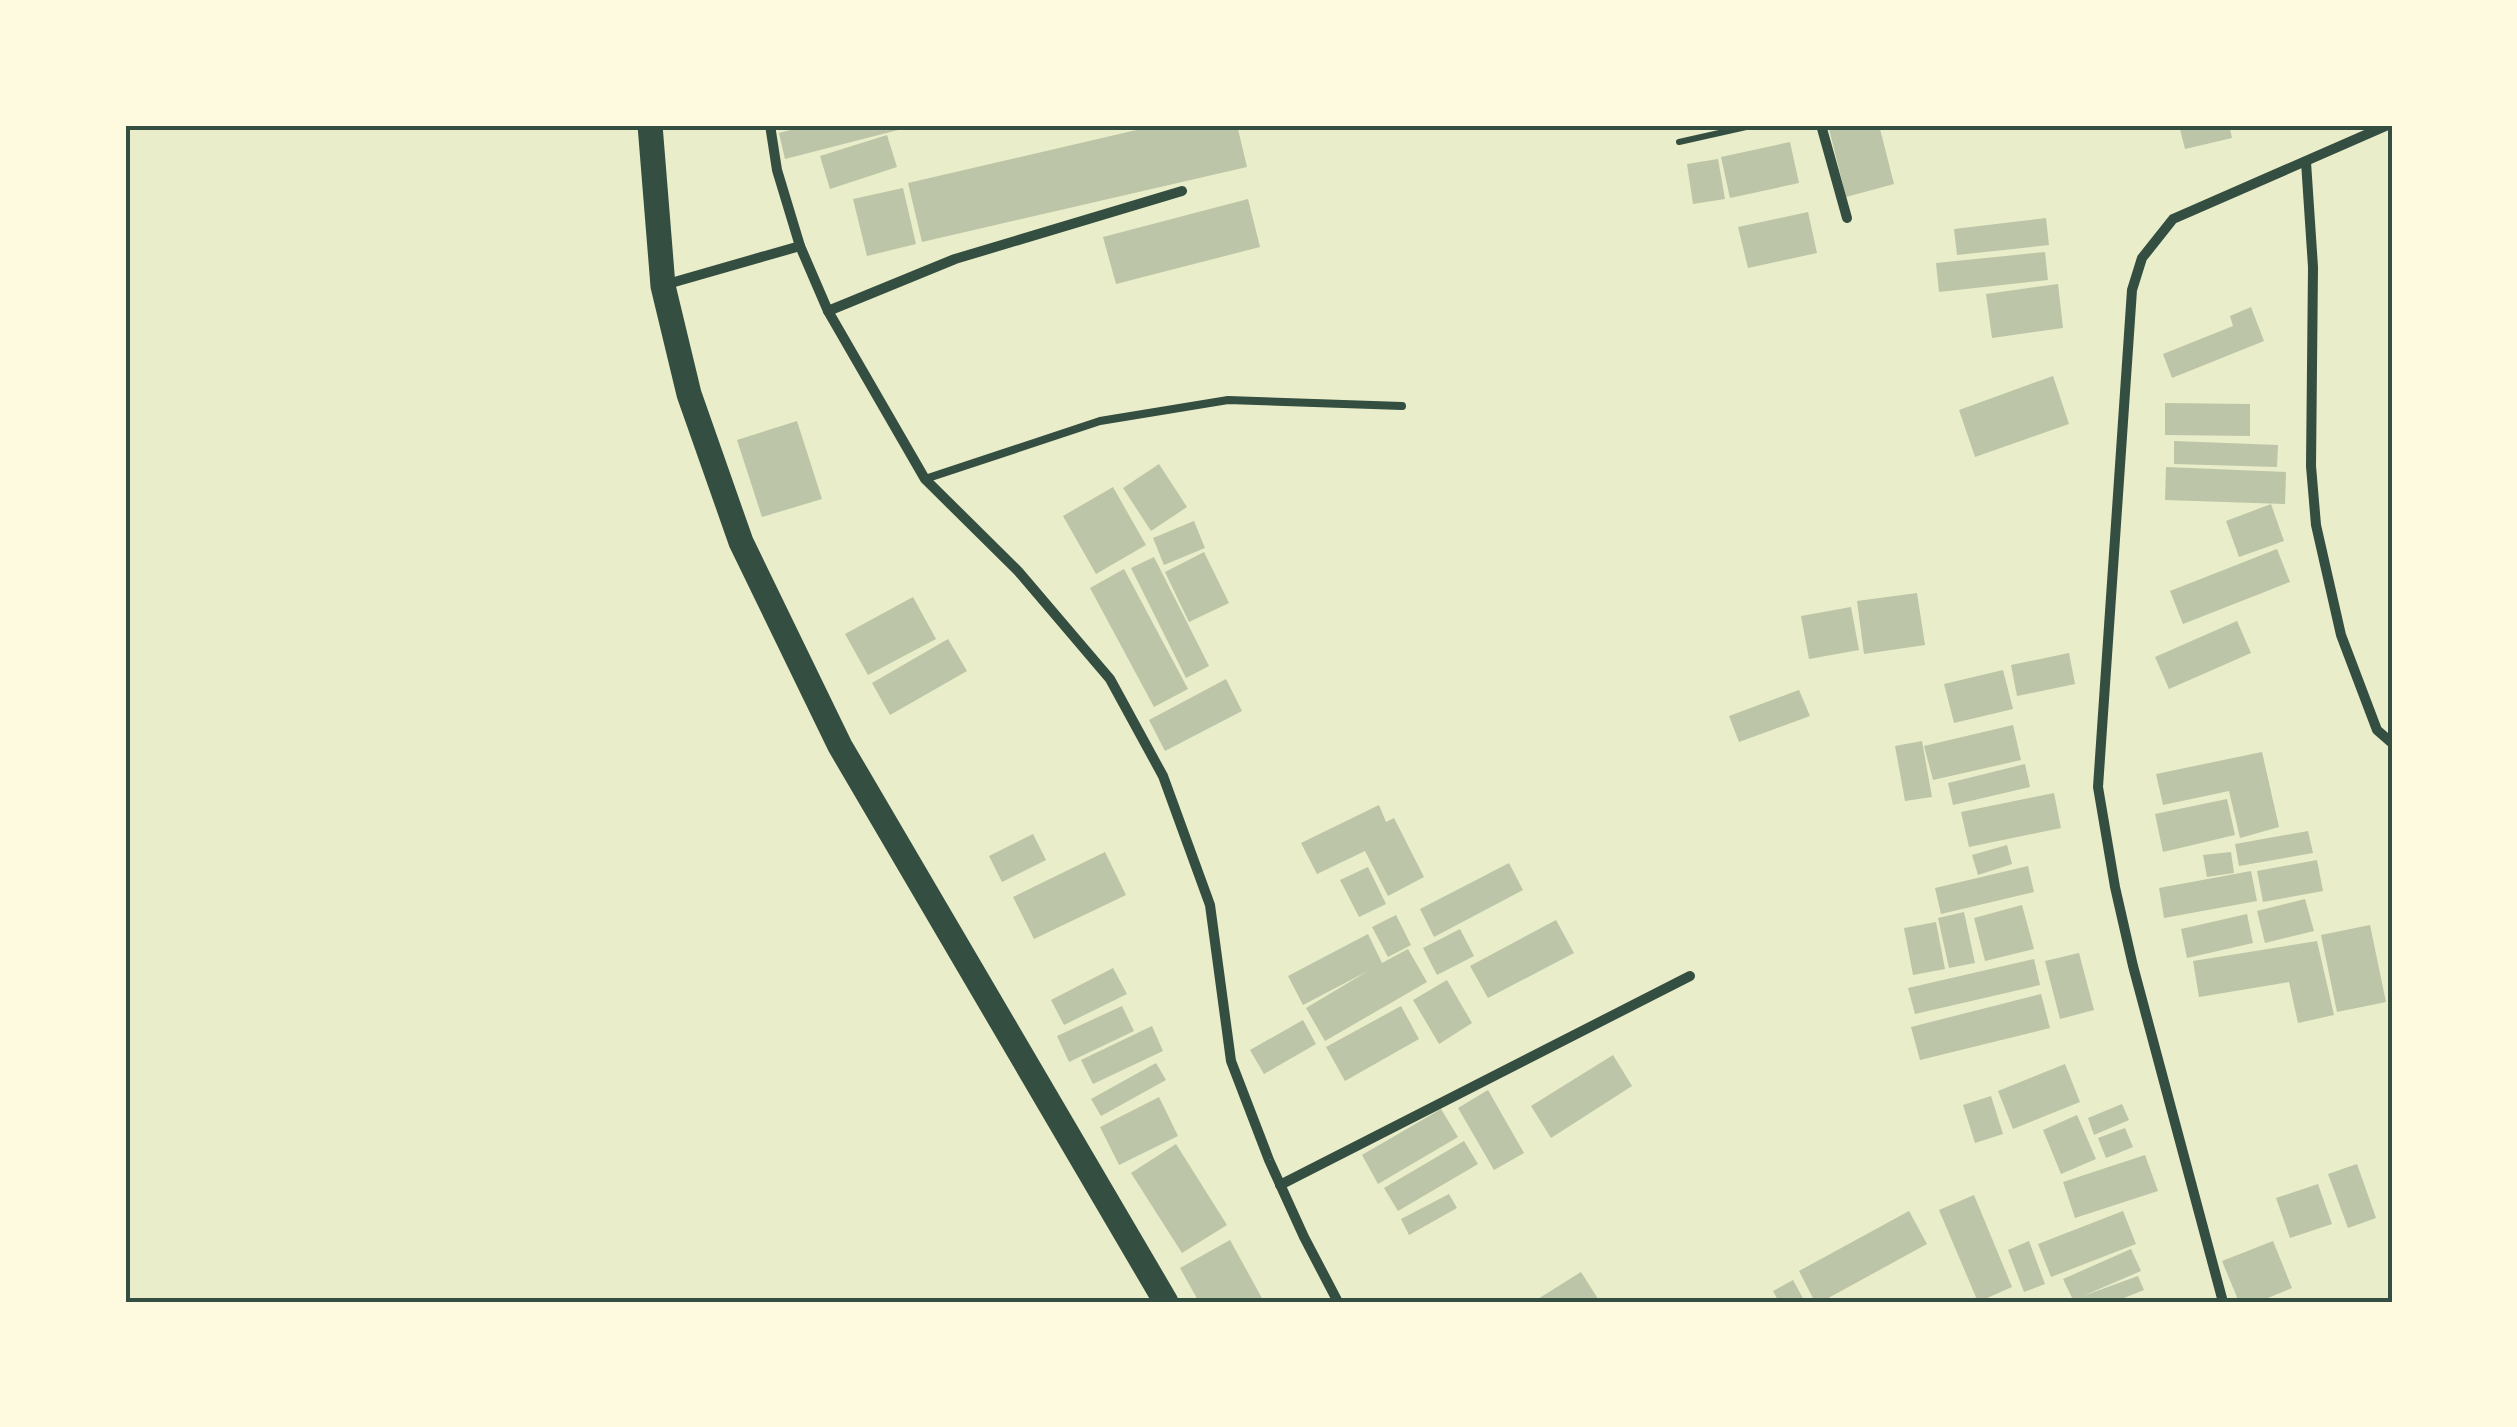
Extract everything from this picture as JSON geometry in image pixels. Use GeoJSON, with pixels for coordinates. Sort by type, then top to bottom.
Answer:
{"type":"FeatureCollection","features":[{"type":"Feature","properties":{"kind":"main road"},"geometry":{"type":"LineString","coordinates":[[650,125],[663,286],[689,394],[741,542],[840,746],[1166,1302]]}},
{"type":"Feature","properties":{"kind":"street"},"geometry":{"type":"LineString","coordinates":[[770,125],[777,170],[800,246],[828,312],[925,479],[1018,571],[1110,680],[1163,776],[1210,905],[1231,1061],[1280,1184],[1338,1302]]}},
{"type":"Feature","properties":{"kind":"street"},"geometry":{"type":"LineString","coordinates":[[1821,125],[1848,218]]}},
{"type":"Feature","properties":{"kind":"street"},"geometry":{"type":"LineString","coordinates":[[2223,1302],[2134,966],[2115,887],[2098,787],[2132,290],[2142,258],[2173,219],[2388,125]]}},
{"type":"Feature","properties":{"kind":"street"},"geometry":{"type":"LineString","coordinates":[[2306,162],[2313,268],[2311,466],[2316,526],[2340,635],[2376,730],[2392,743]]}},
{"type":"Feature","properties":{"kind":"street"},"geometry":{"type":"LineString","coordinates":[[828,312],[955,259],[1182,191]]}},
{"type":"Feature","properties":{"kind":"street"},"geometry":{"type":"LineString","coordinates":[[663,286],[800,246]]}},
{"type":"Feature","properties":{"kind":"street"},"geometry":{"type":"LineString","coordinates":[[1280,1184],[1690,976]]}},
{"type":"Feature","properties":{"kind":"lane"},"geometry":{"type":"LineString","coordinates":[[925,479],[1100,420],[1228,400],[1402,406]]}},
{"type":"Feature","properties":{"kind":"path"},"geometry":{"type":"LineString","coordinates":[[1679,142],[1755,125]]}},
{"type":"Feature","properties":{"kind":"building"},"geometry":{"type":"Polygon","coordinates":[[[809,125],[906,128],[785,159],[779,133],[809,125]]]}},
{"type":"Feature","properties":{"kind":"building"},"geometry":{"type":"Polygon","coordinates":[[[1158,125],[1237,125],[1247,167],[922,242],[908,183],[1158,125]]]}},
{"type":"Feature","properties":{"kind":"building"},"geometry":{"type":"Polygon","coordinates":[[[1828,125],[1879,125],[1894,184],[1846,197],[1828,125]]]}},
{"type":"Feature","properties":{"kind":"building"},"geometry":{"type":"Polygon","coordinates":[[[2179,125],[2229,125],[2232,138],[2185,149],[2179,125]]]}},
{"type":"Feature","properties":{"kind":"building"},"geometry":{"type":"Polygon","coordinates":[[[887,135],[897,167],[830,189],[820,156],[887,135]]]}},
{"type":"Feature","properties":{"kind":"building"},"geometry":{"type":"Polygon","coordinates":[[[1790,142],[1799,183],[1730,198],[1721,157],[1790,142]]]}},
{"type":"Feature","properties":{"kind":"building"},"geometry":{"type":"Polygon","coordinates":[[[1718,159],[1725,199],[1693,204],[1687,164],[1718,159]]]}},
{"type":"Feature","properties":{"kind":"building"},"geometry":{"type":"Polygon","coordinates":[[[903,188],[916,244],[867,256],[853,199],[903,188]]]}},
{"type":"Feature","properties":{"kind":"building"},"geometry":{"type":"Polygon","coordinates":[[[1248,199],[1260,247],[1116,284],[1103,237],[1248,199]]]}},
{"type":"Feature","properties":{"kind":"building"},"geometry":{"type":"Polygon","coordinates":[[[1808,212],[1817,253],[1748,268],[1738,227],[1808,212]]]}},
{"type":"Feature","properties":{"kind":"building"},"geometry":{"type":"Polygon","coordinates":[[[2046,218],[2049,245],[1957,255],[1954,229],[2046,218]]]}},
{"type":"Feature","properties":{"kind":"building"},"geometry":{"type":"Polygon","coordinates":[[[2045,252],[2048,280],[1939,292],[1936,263],[2045,252]]]}},
{"type":"Feature","properties":{"kind":"building"},"geometry":{"type":"Polygon","coordinates":[[[2058,284],[2063,328],[1992,338],[1986,294],[2058,284]]]}},
{"type":"Feature","properties":{"kind":"building"},"geometry":{"type":"Polygon","coordinates":[[[2251,307],[2264,341],[2172,378],[2163,354],[2233,326],[2230,316],[2251,307]]]}},
{"type":"Feature","properties":{"kind":"building"},"geometry":{"type":"Polygon","coordinates":[[[2053,376],[2069,424],[1975,457],[1959,410],[2053,376]]]}},
{"type":"Feature","properties":{"kind":"building"},"geometry":{"type":"Polygon","coordinates":[[[2165,403],[2250,404],[2250,436],[2165,435],[2165,403]]]}},
{"type":"Feature","properties":{"kind":"building"},"geometry":{"type":"Polygon","coordinates":[[[797,421],[822,499],[762,517],[737,440],[797,421]]]}},
{"type":"Feature","properties":{"kind":"building"},"geometry":{"type":"Polygon","coordinates":[[[2174,441],[2278,445],[2277,467],[2174,464],[2174,441]]]}},
{"type":"Feature","properties":{"kind":"building"},"geometry":{"type":"Polygon","coordinates":[[[1159,464],[1187,507],[1151,531],[1123,488],[1159,464]]]}},
{"type":"Feature","properties":{"kind":"building"},"geometry":{"type":"Polygon","coordinates":[[[2166,467],[2286,472],[2285,504],[2165,500],[2166,467]]]}},
{"type":"Feature","properties":{"kind":"building"},"geometry":{"type":"Polygon","coordinates":[[[1113,487],[1146,545],[1096,574],[1063,516],[1113,487]]]}},
{"type":"Feature","properties":{"kind":"building"},"geometry":{"type":"Polygon","coordinates":[[[2271,504],[2284,541],[2239,557],[2226,521],[2271,504]]]}},
{"type":"Feature","properties":{"kind":"building"},"geometry":{"type":"Polygon","coordinates":[[[1194,521],[1205,548],[1164,565],[1153,538],[1194,521]]]}},
{"type":"Feature","properties":{"kind":"building"},"geometry":{"type":"Polygon","coordinates":[[[2277,549],[2290,582],[2183,624],[2170,591],[2277,549]]]}},
{"type":"Feature","properties":{"kind":"building"},"geometry":{"type":"Polygon","coordinates":[[[1204,552],[1229,603],[1189,622],[1165,572],[1204,552]]]}},
{"type":"Feature","properties":{"kind":"building"},"geometry":{"type":"Polygon","coordinates":[[[1154,557],[1209,666],[1186,678],[1131,568],[1154,557]]]}},
{"type":"Feature","properties":{"kind":"building"},"geometry":{"type":"Polygon","coordinates":[[[1124,569],[1188,689],[1154,707],[1090,588],[1124,569]]]}},
{"type":"Feature","properties":{"kind":"building"},"geometry":{"type":"Polygon","coordinates":[[[1917,593],[1925,645],[1864,654],[1857,601],[1917,593]]]}},
{"type":"Feature","properties":{"kind":"building"},"geometry":{"type":"Polygon","coordinates":[[[913,597],[936,639],[868,675],[845,634],[913,597]]]}},
{"type":"Feature","properties":{"kind":"building"},"geometry":{"type":"Polygon","coordinates":[[[1851,607],[1859,650],[1809,659],[1801,616],[1851,607]]]}},
{"type":"Feature","properties":{"kind":"building"},"geometry":{"type":"Polygon","coordinates":[[[2237,621],[2251,653],[2169,689],[2155,657],[2237,621]]]}},
{"type":"Feature","properties":{"kind":"building"},"geometry":{"type":"Polygon","coordinates":[[[948,639],[967,671],[890,715],[872,683],[948,639]]]}},
{"type":"Feature","properties":{"kind":"building"},"geometry":{"type":"Polygon","coordinates":[[[2069,653],[2075,684],[2017,696],[2011,665],[2069,653]]]}},
{"type":"Feature","properties":{"kind":"building"},"geometry":{"type":"Polygon","coordinates":[[[2003,670],[2013,709],[1954,723],[1944,684],[2003,670]]]}},
{"type":"Feature","properties":{"kind":"building"},"geometry":{"type":"Polygon","coordinates":[[[1226,679],[1242,711],[1165,751],[1149,720],[1226,679]]]}},
{"type":"Feature","properties":{"kind":"building"},"geometry":{"type":"Polygon","coordinates":[[[1799,690],[1810,716],[1739,742],[1729,716],[1799,690]]]}},
{"type":"Feature","properties":{"kind":"building"},"geometry":{"type":"Polygon","coordinates":[[[2013,725],[2021,760],[1933,780],[1924,746],[2013,725]]]}},
{"type":"Feature","properties":{"kind":"building"},"geometry":{"type":"Polygon","coordinates":[[[1922,741],[1932,797],[1905,801],[1895,746],[1922,741]]]}},
{"type":"Feature","properties":{"kind":"building"},"geometry":{"type":"Polygon","coordinates":[[[2262,752],[2279,827],[2240,838],[2229,791],[2163,805],[2156,774],[2262,752]]]}},
{"type":"Feature","properties":{"kind":"building"},"geometry":{"type":"Polygon","coordinates":[[[2025,764],[2030,787],[1953,805],[1948,783],[2025,764]]]}},
{"type":"Feature","properties":{"kind":"building"},"geometry":{"type":"Polygon","coordinates":[[[2054,793],[2061,828],[1969,847],[1961,812],[2054,793]]]}},
{"type":"Feature","properties":{"kind":"building"},"geometry":{"type":"Polygon","coordinates":[[[2227,799],[2235,835],[2163,852],[2155,814],[2227,799]]]}},
{"type":"Feature","properties":{"kind":"building"},"geometry":{"type":"Polygon","coordinates":[[[1379,805],[1386,822],[1394,818],[1424,877],[1388,896],[1365,851],[1317,874],[1301,843],[1379,805]]]}},
{"type":"Feature","properties":{"kind":"building"},"geometry":{"type":"Polygon","coordinates":[[[2308,831],[2313,853],[2239,866],[2235,844],[2308,831]]]}},
{"type":"Feature","properties":{"kind":"building"},"geometry":{"type":"Polygon","coordinates":[[[1033,834],[1046,860],[1002,882],[989,856],[1033,834]]]}},
{"type":"Feature","properties":{"kind":"building"},"geometry":{"type":"Polygon","coordinates":[[[2007,845],[2012,864],[1978,875],[1972,855],[2007,845]]]}},
{"type":"Feature","properties":{"kind":"building"},"geometry":{"type":"Polygon","coordinates":[[[1105,852],[1126,895],[1034,939],[1013,897],[1105,852]]]}},
{"type":"Feature","properties":{"kind":"building"},"geometry":{"type":"Polygon","coordinates":[[[2231,852],[2234,873],[2207,877],[2203,855],[2231,852]]]}},
{"type":"Feature","properties":{"kind":"building"},"geometry":{"type":"Polygon","coordinates":[[[2317,860],[2323,891],[2263,902],[2257,871],[2317,860]]]}},
{"type":"Feature","properties":{"kind":"building"},"geometry":{"type":"Polygon","coordinates":[[[1509,863],[1523,890],[1434,937],[1420,909],[1509,863]]]}},
{"type":"Feature","properties":{"kind":"building"},"geometry":{"type":"Polygon","coordinates":[[[2028,866],[2034,892],[1941,914],[1935,888],[2028,866]]]}},
{"type":"Feature","properties":{"kind":"building"},"geometry":{"type":"Polygon","coordinates":[[[1368,867],[1386,904],[1359,917],[1340,880],[1368,867]]]}},
{"type":"Feature","properties":{"kind":"building"},"geometry":{"type":"Polygon","coordinates":[[[2251,871],[2257,901],[2164,918],[2159,888],[2251,871]]]}},
{"type":"Feature","properties":{"kind":"building"},"geometry":{"type":"Polygon","coordinates":[[[2305,899],[2314,931],[2265,943],[2257,911],[2305,899]]]}},
{"type":"Feature","properties":{"kind":"building"},"geometry":{"type":"Polygon","coordinates":[[[2022,905],[2034,949],[1985,961],[1974,918],[2022,905]]]}},
{"type":"Feature","properties":{"kind":"building"},"geometry":{"type":"Polygon","coordinates":[[[1964,912],[1975,963],[1949,968],[1938,918],[1964,912]]]}},
{"type":"Feature","properties":{"kind":"building"},"geometry":{"type":"Polygon","coordinates":[[[2247,914],[2253,943],[2187,958],[2181,929],[2247,914]]]}},
{"type":"Feature","properties":{"kind":"building"},"geometry":{"type":"Polygon","coordinates":[[[1396,915],[1411,945],[1388,957],[1372,927],[1396,915]]]}},
{"type":"Feature","properties":{"kind":"building"},"geometry":{"type":"Polygon","coordinates":[[[1556,920],[1574,953],[1488,998],[1470,966],[1556,920]]]}},
{"type":"Feature","properties":{"kind":"building"},"geometry":{"type":"Polygon","coordinates":[[[1936,922],[1945,969],[1913,975],[1904,928],[1936,922]]]}},
{"type":"Feature","properties":{"kind":"building"},"geometry":{"type":"Polygon","coordinates":[[[2370,925],[2386,1002],[2337,1012],[2321,935],[2370,925]]]}},
{"type":"Feature","properties":{"kind":"building"},"geometry":{"type":"Polygon","coordinates":[[[1460,929],[1474,956],[1437,975],[1423,948],[1460,929]]]}},
{"type":"Feature","properties":{"kind":"building"},"geometry":{"type":"Polygon","coordinates":[[[1368,934],[1382,963],[1408,949],[1427,982],[1325,1041],[1306,1008],[1368,971],[1303,1005],[1288,976],[1368,934]]]}},
{"type":"Feature","properties":{"kind":"building"},"geometry":{"type":"Polygon","coordinates":[[[2317,941],[2334,1015],[2298,1023],[2289,982],[2199,997],[2193,961],[2317,941]]]}},
{"type":"Feature","properties":{"kind":"building"},"geometry":{"type":"Polygon","coordinates":[[[2079,953],[2094,1010],[2060,1019],[2045,961],[2079,953]]]}},
{"type":"Feature","properties":{"kind":"building"},"geometry":{"type":"Polygon","coordinates":[[[2034,959],[2040,985],[1915,1014],[1908,988],[2034,959]]]}},
{"type":"Feature","properties":{"kind":"building"},"geometry":{"type":"Polygon","coordinates":[[[1113,968],[1127,994],[1064,1025],[1051,1000],[1113,968]]]}},
{"type":"Feature","properties":{"kind":"building"},"geometry":{"type":"Polygon","coordinates":[[[1447,980],[1472,1023],[1439,1044],[1413,1000],[1447,980]]]}},
{"type":"Feature","properties":{"kind":"building"},"geometry":{"type":"Polygon","coordinates":[[[2041,994],[2050,1028],[1920,1060],[1911,1027],[2041,994]]]}},
{"type":"Feature","properties":{"kind":"building"},"geometry":{"type":"Polygon","coordinates":[[[1122,1006],[1134,1031],[1069,1062],[1057,1036],[1122,1006]]]}},
{"type":"Feature","properties":{"kind":"building"},"geometry":{"type":"Polygon","coordinates":[[[1401,1006],[1419,1039],[1345,1081],[1326,1047],[1401,1006]]]}},
{"type":"Feature","properties":{"kind":"building"},"geometry":{"type":"Polygon","coordinates":[[[1303,1020],[1316,1044],[1264,1074],[1250,1050],[1303,1020]]]}},
{"type":"Feature","properties":{"kind":"building"},"geometry":{"type":"Polygon","coordinates":[[[1152,1026],[1163,1051],[1093,1084],[1081,1060],[1152,1026]]]}},
{"type":"Feature","properties":{"kind":"building"},"geometry":{"type":"Polygon","coordinates":[[[1613,1055],[1632,1086],[1551,1138],[1531,1106],[1613,1055]]]}},
{"type":"Feature","properties":{"kind":"building"},"geometry":{"type":"Polygon","coordinates":[[[1156,1063],[1166,1080],[1101,1116],[1091,1099],[1156,1063]]]}},
{"type":"Feature","properties":{"kind":"building"},"geometry":{"type":"Polygon","coordinates":[[[2065,1064],[2080,1102],[2013,1129],[1998,1091],[2065,1064]]]}},
{"type":"Feature","properties":{"kind":"building"},"geometry":{"type":"Polygon","coordinates":[[[1488,1090],[1524,1153],[1494,1170],[1458,1108],[1488,1090]]]}},
{"type":"Feature","properties":{"kind":"building"},"geometry":{"type":"Polygon","coordinates":[[[1991,1096],[2003,1134],[1975,1143],[1963,1105],[1991,1096]]]}},
{"type":"Feature","properties":{"kind":"building"},"geometry":{"type":"Polygon","coordinates":[[[1159,1097],[1178,1136],[1119,1165],[1100,1127],[1159,1097]]]}},
{"type":"Feature","properties":{"kind":"building"},"geometry":{"type":"Polygon","coordinates":[[[2122,1104],[2129,1120],[2094,1135],[2088,1118],[2122,1104]]]}},
{"type":"Feature","properties":{"kind":"building"},"geometry":{"type":"Polygon","coordinates":[[[1441,1109],[1458,1137],[1378,1184],[1362,1155],[1441,1109]]]}},
{"type":"Feature","properties":{"kind":"building"},"geometry":{"type":"Polygon","coordinates":[[[2077,1115],[2096,1159],[2061,1174],[2043,1130],[2077,1115]]]}},
{"type":"Feature","properties":{"kind":"building"},"geometry":{"type":"Polygon","coordinates":[[[2125,1128],[2133,1147],[2106,1158],[2098,1138],[2125,1128]]]}},
{"type":"Feature","properties":{"kind":"building"},"geometry":{"type":"Polygon","coordinates":[[[1464,1141],[1478,1164],[1398,1211],[1384,1188],[1464,1141]]]}},
{"type":"Feature","properties":{"kind":"building"},"geometry":{"type":"Polygon","coordinates":[[[1176,1144],[1227,1225],[1182,1253],[1131,1173],[1176,1144]]]}},
{"type":"Feature","properties":{"kind":"building"},"geometry":{"type":"Polygon","coordinates":[[[2145,1155],[2158,1191],[2075,1218],[2063,1182],[2145,1155]]]}},
{"type":"Feature","properties":{"kind":"building"},"geometry":{"type":"Polygon","coordinates":[[[2357,1164],[2376,1218],[2348,1228],[2328,1174],[2357,1164]]]}},
{"type":"Feature","properties":{"kind":"building"},"geometry":{"type":"Polygon","coordinates":[[[2318,1184],[2332,1224],[2290,1238],[2276,1198],[2318,1184]]]}},
{"type":"Feature","properties":{"kind":"building"},"geometry":{"type":"Polygon","coordinates":[[[1449,1194],[1457,1208],[1409,1235],[1401,1219],[1449,1194]]]}},
{"type":"Feature","properties":{"kind":"building"},"geometry":{"type":"Polygon","coordinates":[[[1974,1195],[2012,1287],[1978,1302],[1939,1210],[1974,1195]]]}},
{"type":"Feature","properties":{"kind":"building"},"geometry":{"type":"Polygon","coordinates":[[[1909,1211],[1927,1244],[1815,1302],[1799,1271],[1909,1211]]]}},
{"type":"Feature","properties":{"kind":"building"},"geometry":{"type":"Polygon","coordinates":[[[2123,1211],[2136,1244],[2051,1277],[2038,1244],[2123,1211]]]}},
{"type":"Feature","properties":{"kind":"building"},"geometry":{"type":"Polygon","coordinates":[[[1230,1240],[1264,1302],[1199,1302],[1180,1268],[1230,1240]]]}},
{"type":"Feature","properties":{"kind":"building"},"geometry":{"type":"Polygon","coordinates":[[[2029,1241],[2045,1284],[2024,1292],[2008,1250],[2029,1241]]]}},
{"type":"Feature","properties":{"kind":"building"},"geometry":{"type":"Polygon","coordinates":[[[2273,1241],[2292,1288],[2258,1302],[2239,1302],[2222,1261],[2273,1241]]]}},
{"type":"Feature","properties":{"kind":"building"},"geometry":{"type":"Polygon","coordinates":[[[2131,1249],[2141,1271],[2083,1296],[2138,1276],[2144,1290],[2114,1302],[2074,1302],[2063,1279],[2131,1249]]]}},
{"type":"Feature","properties":{"kind":"building"},"geometry":{"type":"Polygon","coordinates":[[[1581,1272],[1600,1302],[1533,1302],[1581,1272]]]}},
{"type":"Feature","properties":{"kind":"building"},"geometry":{"type":"Polygon","coordinates":[[[1793,1280],[1805,1302],[1779,1302],[1773,1291],[1793,1280]]]}}]}
